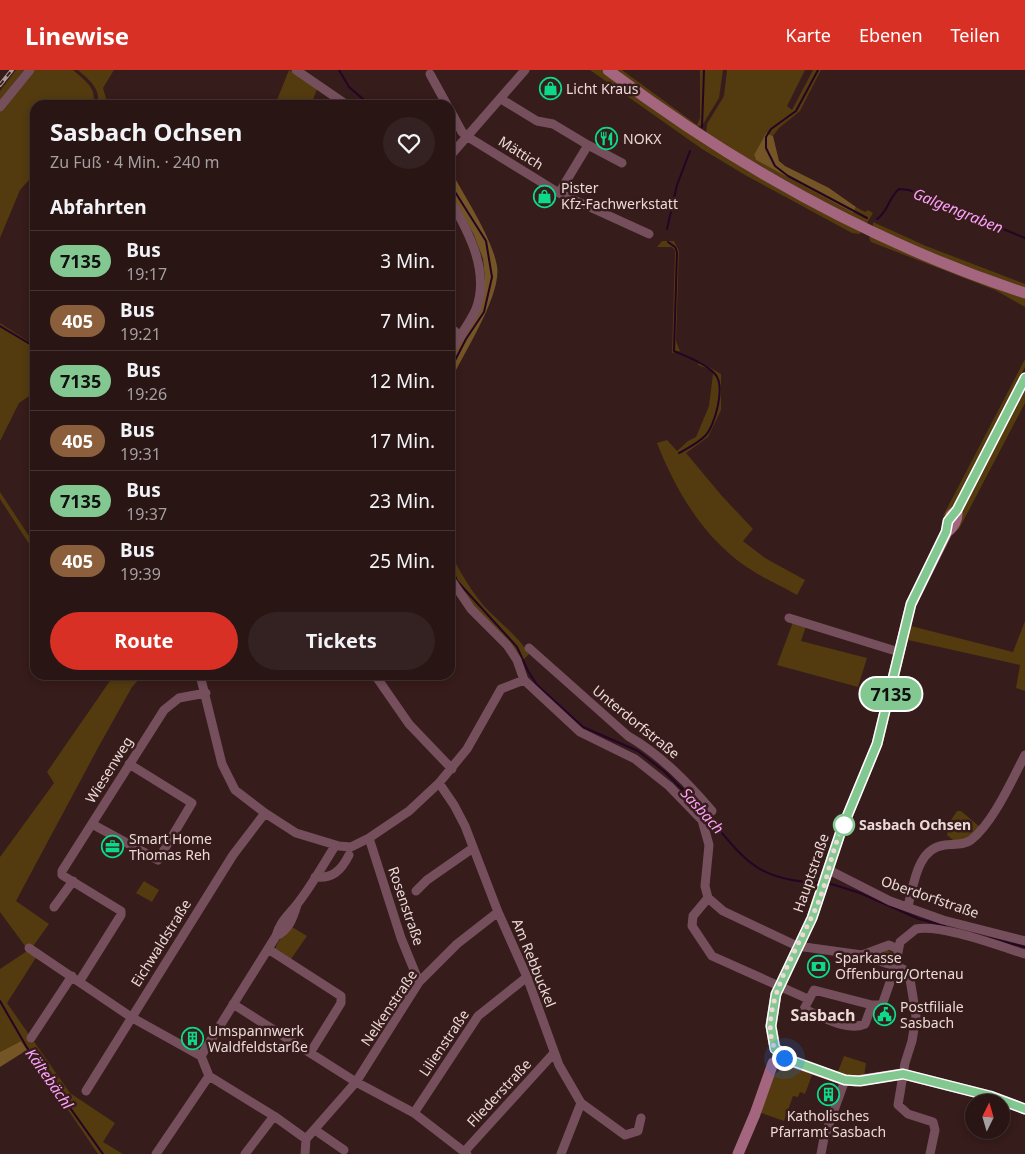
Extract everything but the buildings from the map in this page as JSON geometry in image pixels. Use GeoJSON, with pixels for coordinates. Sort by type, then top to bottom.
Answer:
{"type":"FeatureCollection","features":[{"type":"Feature","properties":{"kind":"street"},"geometry":{"type":"LineString","coordinates":[[0,107],[30,70]]}},
{"type":"Feature","properties":{"kind":"street"},"geometry":{"type":"LineString","coordinates":[[296,70],[341,100]]}},
{"type":"Feature","properties":{"kind":"street"},"geometry":{"type":"LineString","coordinates":[[420,70],[432,72],[445,100]]}},
{"type":"Feature","properties":{"kind":"street"},"geometry":{"type":"LineString","coordinates":[[455,151],[525,70]]}},
{"type":"Feature","properties":{"kind":"street"},"geometry":{"type":"LineString","coordinates":[[608,70],[736,158],[834,213],[932,258],[1024,293]]}},
{"type":"Feature","properties":{"kind":"street"},"geometry":{"type":"LineString","coordinates":[[501,99],[538,121],[553,124],[622,163]]}},
{"type":"Feature","properties":{"kind":"street","name":"Mättich"},"geometry":{"type":"LineString","coordinates":[[455,119],[462,132],[468,137],[559,193],[649,234]]}},
{"type":"Feature","properties":{"kind":"street"},"geometry":{"type":"LineString","coordinates":[[559,193],[588,145]]}},
{"type":"Feature","properties":{"kind":"street"},"geometry":{"type":"LineString","coordinates":[[455,209],[474,248],[482,280],[476,309],[455,343]]}},
{"type":"Feature","properties":{"kind":"street"},"geometry":{"type":"LineString","coordinates":[[455,219],[459,216]]}},
{"type":"Feature","properties":{"kind":"street"},"geometry":{"type":"LineString","coordinates":[[455,331],[459,335]]}},
{"type":"Feature","properties":{"kind":"street","name":"Hauptstraße"},"geometry":{"type":"LineString","coordinates":[[778,1061],[782,1052],[775,1049],[771,1026],[773,1007],[779,985],[812,918],[841,831],[882,731],[911,604],[945,534],[948,521],[957,510],[1025,378]]}},
{"type":"Feature","properties":{"kind":"street"},"geometry":{"type":"LineString","coordinates":[[455,585],[471,609],[507,645],[517,660],[524,680],[580,732],[636,759],[706,817],[709,845],[705,886],[708,898],[723,911],[798,946],[862,955],[896,965],[903,969],[910,979],[916,1016],[898,1105],[908,1114],[933,1122],[935,1130],[930,1154]]}},
{"type":"Feature","properties":{"kind":"street"},"geometry":{"type":"LineString","coordinates":[[789,618],[899,652]]}},
{"type":"Feature","properties":{"kind":"street","name":"Unterdorfstraße"},"geometry":{"type":"LineString","coordinates":[[529,648],[628,736],[646,746],[676,772],[709,807],[712,812],[706,817]]}},
{"type":"Feature","properties":{"kind":"street"},"geometry":{"type":"LineString","coordinates":[[202,680],[222,764],[235,790],[265,813],[296,832],[335,846],[351,847],[369,838],[409,811],[439,783],[467,749],[501,689],[524,680]]}},
{"type":"Feature","properties":{"kind":"street"},"geometry":{"type":"LineString","coordinates":[[378,680],[409,724],[452,769]]}},
{"type":"Feature","properties":{"kind":"street","name":"Wiesenweg"},"geometry":{"type":"LineString","coordinates":[[73,881],[62,875],[62,871],[164,710],[179,698],[206,693]]}},
{"type":"Feature","properties":{"kind":"street"},"geometry":{"type":"LineString","coordinates":[[908,906],[920,864],[929,851],[943,845],[970,841],[989,820],[1025,755]]}},
{"type":"Feature","properties":{"kind":"street"},"geometry":{"type":"LineString","coordinates":[[92,824],[158,860],[192,803],[129,764]]}},
{"type":"Feature","properties":{"kind":"street","name":"Am Rebbuckel"},"geometry":{"type":"LineString","coordinates":[[439,783],[454,805],[527,977],[554,1053],[581,1104]]}},
{"type":"Feature","properties":{"kind":"street","name":"Eichwaldstraße"},"geometry":{"type":"LineString","coordinates":[[86,1091],[233,855],[265,813]]}},
{"type":"Feature","properties":{"kind":"street","name":"Rosenstraße"},"geometry":{"type":"LineString","coordinates":[[369,838],[401,938],[419,982]]}},
{"type":"Feature","properties":{"kind":"street"},"geometry":{"type":"LineString","coordinates":[[201,1056],[276,936],[278,927],[288,913],[297,905],[335,846]]}},
{"type":"Feature","properties":{"kind":"street"},"geometry":{"type":"LineString","coordinates":[[416,891],[427,880],[473,848]]}},
{"type":"Feature","properties":{"kind":"street"},"geometry":{"type":"LineString","coordinates":[[315,877],[326,878],[335,875],[349,855]]}},
{"type":"Feature","properties":{"kind":"street","name":"Oberdorfstraße"},"geometry":{"type":"LineString","coordinates":[[828,873],[890,901],[943,920],[1025,941]]}},
{"type":"Feature","properties":{"kind":"street"},"geometry":{"type":"LineString","coordinates":[[31,1038],[121,915],[121,911],[73,881],[54,907]]}},
{"type":"Feature","properties":{"kind":"street"},"geometry":{"type":"LineString","coordinates":[[708,898],[692,920],[692,926],[712,956],[808,999]]}},
{"type":"Feature","properties":{"kind":"street","name":"Nelkenstraße"},"geometry":{"type":"LineString","coordinates":[[306,1139],[356,1082],[419,982],[457,944],[498,912]]}},
{"type":"Feature","properties":{"kind":"street"},"geometry":{"type":"LineString","coordinates":[[872,1005],[864,1024],[851,1025],[837,1023],[804,1009],[814,990],[872,1005],[882,1005],[896,965],[900,942],[911,931],[923,928],[1025,954]]}},
{"type":"Feature","properties":{"kind":"street"},"geometry":{"type":"LineString","coordinates":[[862,955],[889,945],[898,949]]}},
{"type":"Feature","properties":{"kind":"street"},"geometry":{"type":"LineString","coordinates":[[29,948],[131,1017],[201,1056],[208,1076],[274,1116],[306,1139],[305,1154]]}},
{"type":"Feature","properties":{"kind":"street"},"geometry":{"type":"LineString","coordinates":[[268,949],[341,996],[341,1003],[310,1053]]}},
{"type":"Feature","properties":{"kind":"street","name":"Lilienstraße"},"geometry":{"type":"LineString","coordinates":[[414,1112],[478,1016],[527,977]]}},
{"type":"Feature","properties":{"kind":"street"},"geometry":{"type":"LineString","coordinates":[[233,1004],[356,1082],[414,1112],[465,1153]]}},
{"type":"Feature","properties":{"kind":"street","name":"Fliederstraße"},"geometry":{"type":"LineString","coordinates":[[465,1153],[554,1053]]}},
{"type":"Feature","properties":{"kind":"street"},"geometry":{"type":"LineString","coordinates":[[738,1154],[778,1061],[845,1080],[860,1081],[903,1074],[990,1096],[1025,1109]]}},
{"type":"Feature","properties":{"kind":"street"},"geometry":{"type":"LineString","coordinates":[[156,1154],[208,1076]]}},
{"type":"Feature","properties":{"kind":"street"},"geometry":{"type":"LineString","coordinates":[[821,1154],[824,1138],[845,1080]]}},
{"type":"Feature","properties":{"kind":"street"},"geometry":{"type":"LineString","coordinates":[[561,1154],[581,1104],[625,1135],[638,1131],[641,1118]]}},
{"type":"Feature","properties":{"kind":"street"},"geometry":{"type":"LineString","coordinates":[[245,1154],[274,1116]]}},
{"type":"Feature","properties":{"kind":"street"},"geometry":{"type":"LineString","coordinates":[[315,1130],[344,1150]]}},
{"type":"Feature","properties":{"kind":"shaded area"},"geometry":{"type":"Polygon","coordinates":[[[16,70],[24,70],[0,101],[0,91],[16,70]]]}},
{"type":"Feature","properties":{"kind":"shaded area"},"geometry":{"type":"Polygon","coordinates":[[[31,70],[73,70],[86,81],[94,94],[94,100],[30,100],[30,179],[20,190],[0,238],[0,110],[31,70]]]}},
{"type":"Feature","properties":{"kind":"shaded area"},"geometry":{"type":"Polygon","coordinates":[[[78,70],[114,70],[103,88],[107,100],[98,100],[98,94],[90,81],[78,70]]]}},
{"type":"Feature","properties":{"kind":"shaded area"},"geometry":{"type":"Polygon","coordinates":[[[289,70],[317,89],[313,100],[277,100],[289,70]]]}},
{"type":"Feature","properties":{"kind":"shaded area"},"geometry":{"type":"Polygon","coordinates":[[[590,70],[601,70],[628,90],[861,231],[860,234],[852,233],[745,175],[702,149],[590,70]]]}},
{"type":"Feature","properties":{"kind":"shaded area"},"geometry":{"type":"Polygon","coordinates":[[[614,70],[622,70],[697,125],[700,118],[700,70],[723,70],[719,98],[703,124],[695,128],[614,70]]]}},
{"type":"Feature","properties":{"kind":"shaded area"},"geometry":{"type":"Polygon","coordinates":[[[727,70],[805,70],[787,106],[792,110],[813,70],[821,70],[800,111],[779,128],[773,136],[766,133],[754,156],[756,160],[853,213],[856,207],[865,212],[868,210],[873,213],[867,223],[857,221],[706,135],[707,124],[724,96],[727,70]]]}},
{"type":"Feature","properties":{"kind":"shaded area"},"geometry":{"type":"Polygon","coordinates":[[[766,133],[773,136],[779,161],[785,166],[829,188],[856,207],[853,213],[756,160],[754,155],[766,133]]]}},
{"type":"Feature","properties":{"kind":"shaded area"},"geometry":{"type":"Polygon","coordinates":[[[455,178],[490,242],[497,266],[497,278],[488,308],[455,372],[455,351],[480,304],[485,278],[483,259],[474,235],[455,200],[455,178]]]}},
{"type":"Feature","properties":{"kind":"shaded area"},"geometry":{"type":"Polygon","coordinates":[[[873,222],[926,246],[1025,284],[1025,290],[944,259],[873,227],[873,222]]]}},
{"type":"Feature","properties":{"kind":"shaded area"},"geometry":{"type":"Polygon","coordinates":[[[871,236],[1025,299],[1025,307],[995,290],[871,242],[869,238],[871,236]]]}},
{"type":"Feature","properties":{"kind":"shaded area"},"geometry":{"type":"Polygon","coordinates":[[[662,241],[674,241],[679,251],[676,341],[680,351],[672,353],[675,251],[672,247],[657,247],[662,241]]]}},
{"type":"Feature","properties":{"kind":"shaded area"},"geometry":{"type":"Polygon","coordinates":[[[0,323],[30,343],[30,395],[19,403],[0,441],[0,323]]]}},
{"type":"Feature","properties":{"kind":"shaded area"},"geometry":{"type":"Polygon","coordinates":[[[1025,359],[1025,367],[948,515],[943,516],[1025,359]]]}},
{"type":"Feature","properties":{"kind":"shaded area"},"geometry":{"type":"Polygon","coordinates":[[[699,361],[721,374],[721,410],[708,437],[686,453],[753,529],[743,541],[765,558],[805,580],[797,595],[761,576],[738,561],[708,533],[684,499],[657,443],[667,440],[677,451],[688,441],[696,437],[709,406],[713,374],[711,370],[698,365],[699,361]]]}},
{"type":"Feature","properties":{"kind":"shaded area"},"geometry":{"type":"Polygon","coordinates":[[[1025,388],[1025,403],[959,529],[951,534],[1025,388]]]}},
{"type":"Feature","properties":{"kind":"shaded area"},"geometry":{"type":"Polygon","coordinates":[[[0,492],[30,537],[30,545],[0,499],[0,492]]]}},
{"type":"Feature","properties":{"kind":"shaded area"},"geometry":{"type":"Polygon","coordinates":[[[455,561],[478,599],[519,640],[529,654],[521,662],[481,617],[455,583],[455,561]]]}},
{"type":"Feature","properties":{"kind":"shaded area"},"geometry":{"type":"Polygon","coordinates":[[[1025,621],[1025,691],[1016,688],[1020,665],[908,640],[911,626],[1013,652],[1025,621]]]}},
{"type":"Feature","properties":{"kind":"shaded area"},"geometry":{"type":"Polygon","coordinates":[[[793,622],[806,626],[801,641],[867,658],[858,687],[777,665],[793,622]]]}},
{"type":"Feature","properties":{"kind":"shaded area"},"geometry":{"type":"Polygon","coordinates":[[[111,680],[138,680],[132,687],[99,746],[16,901],[49,924],[31,949],[25,946],[0,912],[0,857],[54,783],[47,772],[111,680]]]}},
{"type":"Feature","properties":{"kind":"shaded area"},"geometry":{"type":"Polygon","coordinates":[[[957,811],[961,811],[980,827],[964,840],[954,841],[947,835],[951,820],[957,811]]]}},
{"type":"Feature","properties":{"kind":"shaded area"},"geometry":{"type":"Polygon","coordinates":[[[144,881],[159,890],[152,902],[136,893],[144,881]]]}},
{"type":"Feature","properties":{"kind":"shaded area"},"geometry":{"type":"Polygon","coordinates":[[[292,927],[307,936],[291,959],[275,949],[278,942],[292,927]]]}},
{"type":"Feature","properties":{"kind":"shaded area"},"geometry":{"type":"Polygon","coordinates":[[[887,950],[895,954],[893,961],[875,956],[875,954],[887,950]]]}},
{"type":"Feature","properties":{"kind":"shaded area"},"geometry":{"type":"Polygon","coordinates":[[[27,951],[37,956],[7,1003],[70,1093],[115,1123],[103,1142],[123,1154],[98,1154],[21,1041],[0,1052],[0,969],[27,951]]]}},
{"type":"Feature","properties":{"kind":"shaded area"},"geometry":{"type":"Polygon","coordinates":[[[21,1041],[27,1050],[0,1067],[0,1052],[21,1041]]]}},
{"type":"Feature","properties":{"kind":"shaded area"},"geometry":{"type":"Polygon","coordinates":[[[844,1056],[866,1063],[864,1077],[837,1074],[844,1056]]]}},
{"type":"Feature","properties":{"kind":"shaded area"},"geometry":{"type":"Polygon","coordinates":[[[784,1067],[794,1067],[812,1075],[805,1094],[800,1092],[798,1097],[793,1096],[784,1121],[761,1113],[774,1075],[784,1067]]]}},
{"type":"Feature","properties":{"kind":"waterway","name":"Sasbach"},"geometry":{"type":"LineString","coordinates":[[339,70],[349,87],[364,100]]}},
{"type":"Feature","properties":{"kind":"waterway"},"geometry":{"type":"LineString","coordinates":[[702,127],[704,70]]}},
{"type":"Feature","properties":{"kind":"waterway","name":"Galgengraben"},"geometry":{"type":"LineString","coordinates":[[818,70],[796,111],[771,129],[766,137],[766,148],[775,166],[788,176],[867,218]]}},
{"type":"Feature","properties":{"kind":"waterway"},"geometry":{"type":"LineString","coordinates":[[667,229],[677,185],[690,151]]}},
{"type":"Feature","properties":{"kind":"waterway","name":"Galgengraben"},"geometry":{"type":"LineString","coordinates":[[877,219],[884,212],[899,189],[909,190],[1025,238]]}},
{"type":"Feature","properties":{"kind":"waterway","name":"Sasbach"},"geometry":{"type":"LineString","coordinates":[[455,192],[486,241],[492,277],[484,312],[466,339],[455,360]]}},
{"type":"Feature","properties":{"kind":"waterway"},"geometry":{"type":"LineString","coordinates":[[668,242],[675,247],[677,252],[674,351],[711,370],[718,380],[719,387],[718,406],[709,431],[699,441],[679,453]]}},
{"type":"Feature","properties":{"kind":"waterway"},"geometry":{"type":"LineString","coordinates":[[0,326],[30,344]]}},
{"type":"Feature","properties":{"kind":"waterway","name":"Sasbach"},"geometry":{"type":"LineString","coordinates":[[455,576],[457,581],[517,647],[537,685],[583,727],[638,751],[665,772],[706,813]]}},
{"type":"Feature","properties":{"kind":"waterway","name":"Sasbach"},"geometry":{"type":"LineString","coordinates":[[709,817],[743,856],[754,865],[781,878],[819,883]]}},
{"type":"Feature","properties":{"kind":"waterway","name":"Sasbach"},"geometry":{"type":"LineString","coordinates":[[828,883],[860,893],[919,919],[945,926]]}},
{"type":"Feature","properties":{"kind":"waterway","name":"Sasbach"},"geometry":{"type":"LineString","coordinates":[[989,938],[1025,947]]}},
{"type":"Feature","properties":{"kind":"waterway","name":"Kältebächl"},"geometry":{"type":"LineString","coordinates":[[0,1001],[26,1046],[103,1154]]}},
{"type":"Feature","properties":{"kind":"railway"},"geometry":{"type":"LineString","coordinates":[[0,85],[12,70]]}},
{"type":"Feature","properties":{"kind":"bus line","name":"7135"},"geometry":{"type":"LineString","coordinates":[[1025,378],[957,510],[951,515],[946,532],[911,604],[882,731],[841,831],[812,918],[779,985],[773,1007],[771,1026],[775,1049],[782,1052],[784,1058],[845,1080],[860,1081],[903,1074],[990,1096],[1025,1109]]}},
{"type":"Feature","properties":{"kind":"place","name":"Licht Kraus"},"geometry":{"type":"Point","coordinates":[550,89]}},
{"type":"Feature","properties":{"kind":"place","name":"NOKX"},"geometry":{"type":"Point","coordinates":[607,139]}},
{"type":"Feature","properties":{"kind":"place","name":"Pister Kfz-Fachwerkstatt"},"geometry":{"type":"Point","coordinates":[545,196]}},
{"type":"Feature","properties":{"kind":"place","name":"Sasbach Ochsen"},"geometry":{"type":"Point","coordinates":[844,825]}},
{"type":"Feature","properties":{"kind":"place","name":"Smart Home Thomas Reh"},"geometry":{"type":"Point","coordinates":[113,847]}},
{"type":"Feature","properties":{"kind":"place","name":"Sparkasse Offenburg/Ortenau"},"geometry":{"type":"Point","coordinates":[819,966]}},
{"type":"Feature","properties":{"kind":"place","name":"Postfiliale Sasbach"},"geometry":{"type":"Point","coordinates":[884,1015]}},
{"type":"Feature","properties":{"kind":"place","name":"Umspannwerk Waldfeldstarße"},"geometry":{"type":"Point","coordinates":[192,1039]}},
{"type":"Feature","properties":{"kind":"place","name":"Katholisches Pfarramt Sasbach"},"geometry":{"type":"Point","coordinates":[828,1094]}},
{"type":"Feature","properties":{"kind":"district","name":"Sasbach"},"geometry":{"type":"Point","coordinates":[823,1015]}},
{"type":"Feature","properties":{"kind":"route"},"geometry":{"type":"LineString","coordinates":[[784,1058],[782,1052],[775,1049],[772,1034],[771,1026],[776,994],[790,960],[812,918],[844,825]]}}]}
